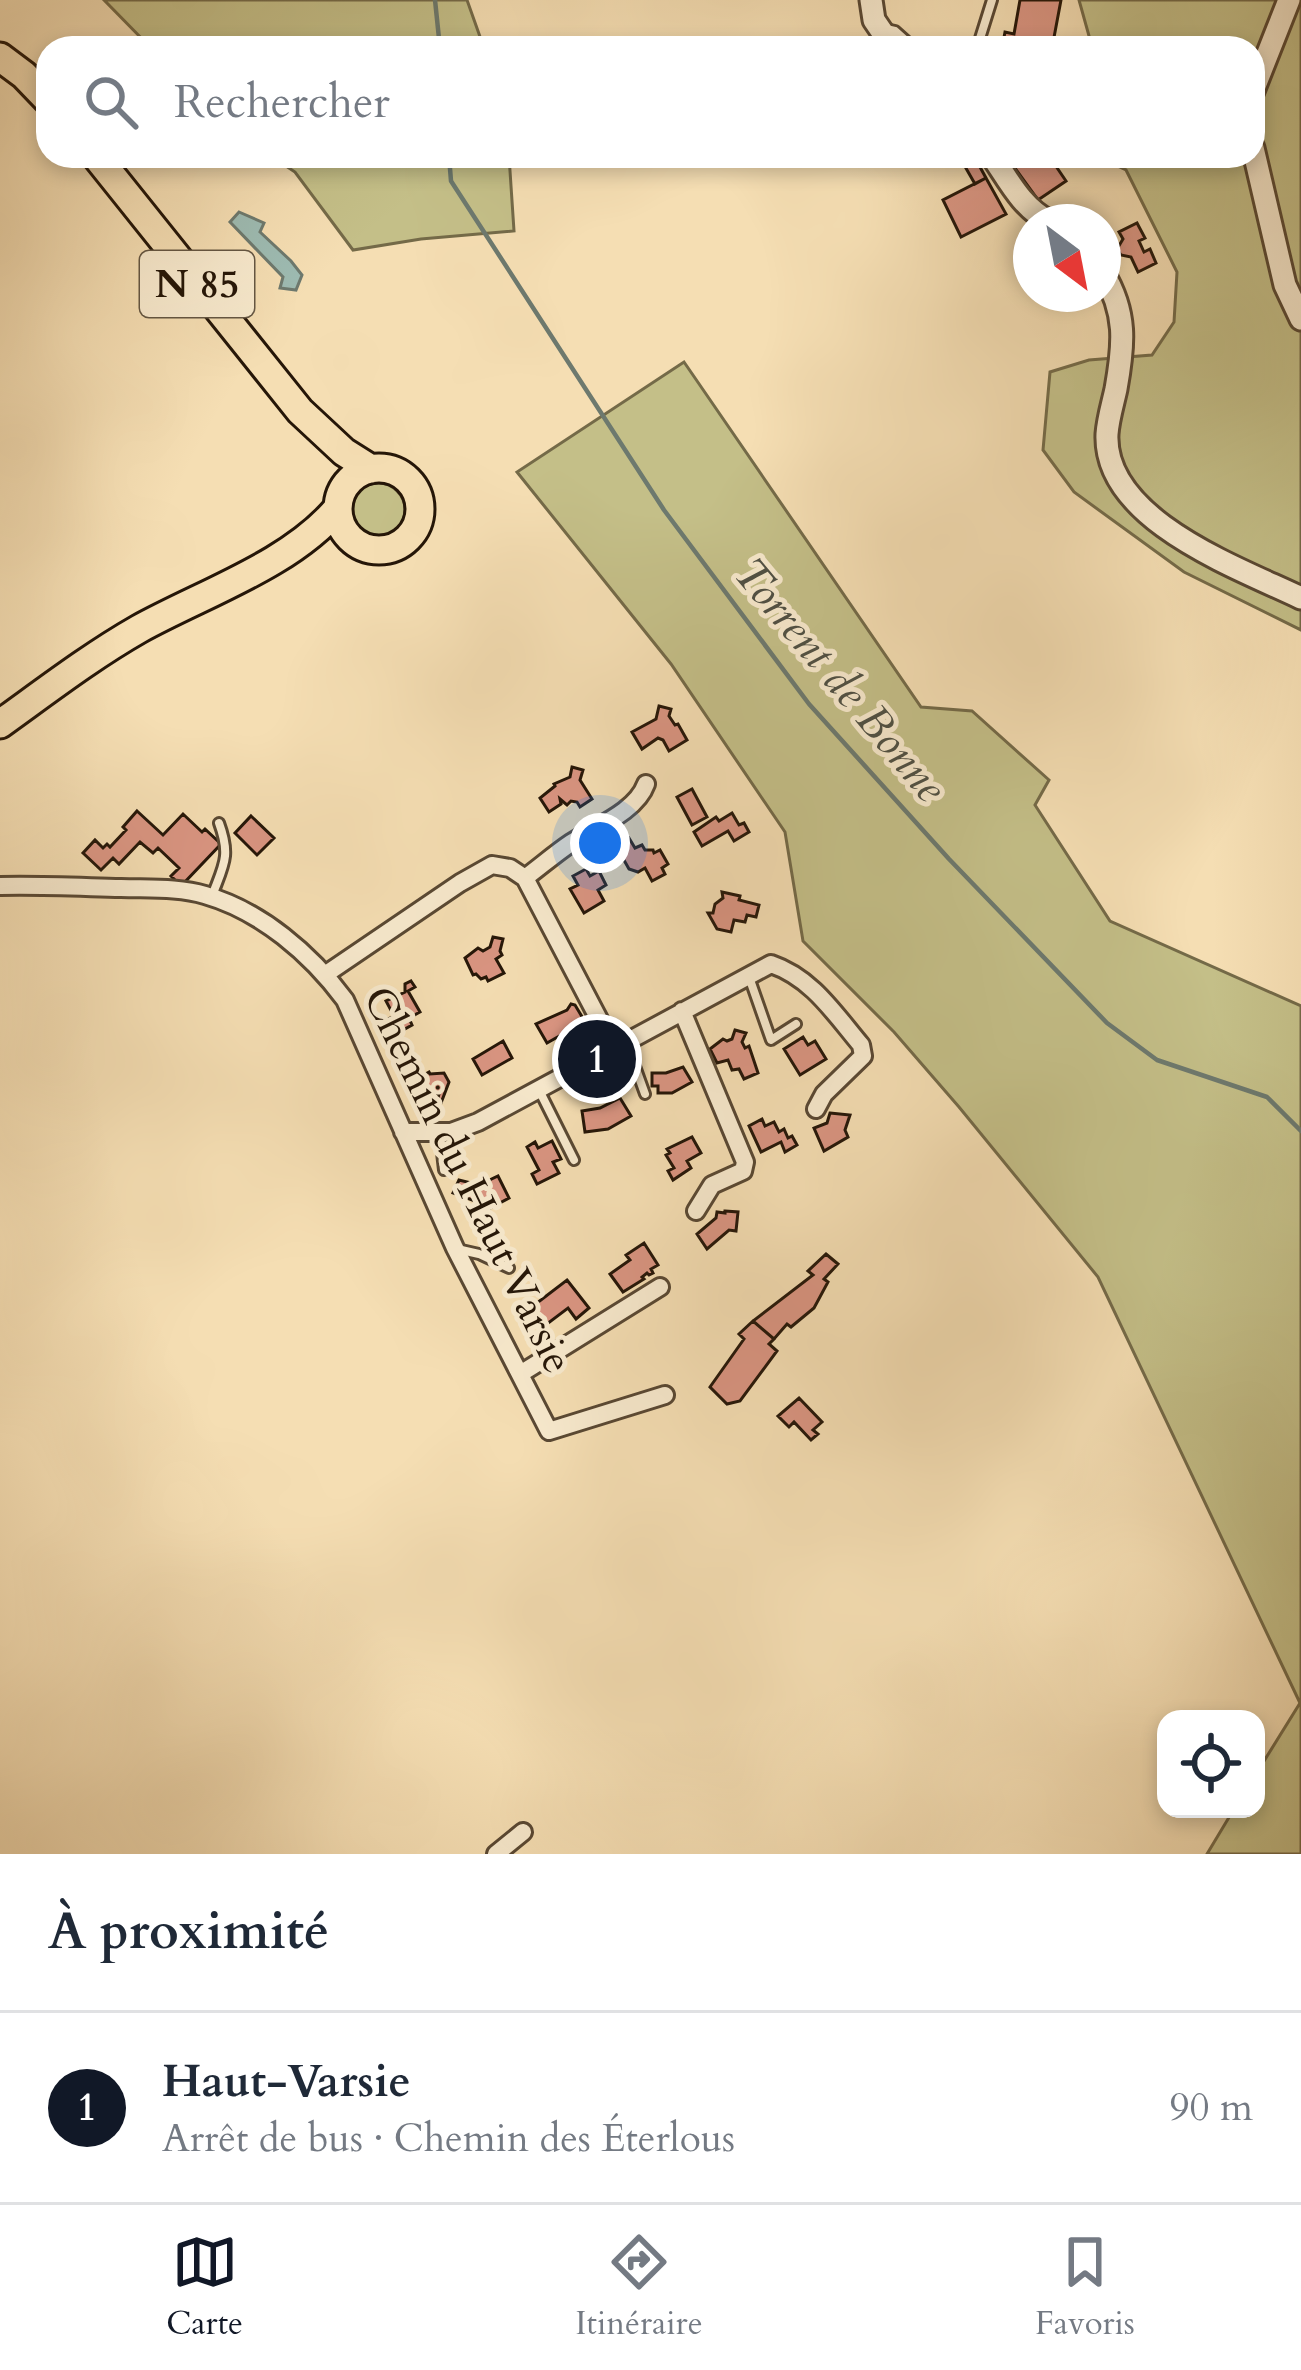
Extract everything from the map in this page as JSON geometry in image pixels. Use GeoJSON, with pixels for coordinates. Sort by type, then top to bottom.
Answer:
{"type":"FeatureCollection","features":[{"type":"Feature","properties":{"kind":"main road"},"geometry":{"type":"LineString","coordinates":[[0,57],[36,88]]}},
{"type":"Feature","properties":{"kind":"main road","name":"N 85"},"geometry":{"type":"LineString","coordinates":[[106,168],[300,411],[344,452],[371,469]]}},
{"type":"Feature","properties":{"kind":"main road","name":"N 85"},"geometry":{"type":"LineString","coordinates":[[300,411],[340,500]]}},
{"type":"Feature","properties":{"kind":"main road"},"geometry":{"type":"LineString","coordinates":[[4,723],[53,683],[138,630],[270,562],[314,532],[349,482],[371,469],[392,471],[411,484],[417,495],[418,520],[413,532],[392,548],[379,550],[354,542],[270,562]]}},
{"type":"Feature","properties":{"kind":"main road"},"geometry":{"type":"LineString","coordinates":[[340,500],[340,520],[354,542]]}},
{"type":"Feature","properties":{"kind":"street"},"geometry":{"type":"LineString","coordinates":[[871,0],[885,36]]}},
{"type":"Feature","properties":{"kind":"street"},"geometry":{"type":"LineString","coordinates":[[1265,60],[1288,0]]}},
{"type":"Feature","properties":{"kind":"street"},"geometry":{"type":"LineString","coordinates":[[1000,168],[1025,204]]}},
{"type":"Feature","properties":{"kind":"street"},"geometry":{"type":"LineString","coordinates":[[1258,168],[1285,285],[1301,319]]}},
{"type":"Feature","properties":{"kind":"street"},"geometry":{"type":"LineString","coordinates":[[1120,312],[1118,380],[1106,436],[1122,482],[1157,522],[1179,538],[1207,556],[1301,598]]}},
{"type":"Feature","properties":{"kind":"street"},"geometry":{"type":"LineString","coordinates":[[525,878],[629,806],[643,794],[646,784]]}},
{"type":"Feature","properties":{"kind":"street"},"geometry":{"type":"LineString","coordinates":[[326,974],[460,883],[492,865],[510,868],[525,878],[621,1046]]}},
{"type":"Feature","properties":{"kind":"street","name":"Chemin du Haut Varsie"},"geometry":{"type":"LineString","coordinates":[[0,886],[201,893],[246,912],[276,932],[326,974],[345,1000],[455,1248],[549,1431],[665,1395]]}},
{"type":"Feature","properties":{"kind":"street"},"geometry":{"type":"LineString","coordinates":[[403,1132],[440,1134],[478,1122],[771,964],[791,971],[813,988],[861,1045],[862,1056],[824,1094],[816,1109]]}},
{"type":"Feature","properties":{"kind":"street"},"geometry":{"type":"LineString","coordinates":[[682,1011],[745,1162],[743,1171],[712,1185],[696,1211]]}},
{"type":"Feature","properties":{"kind":"street"},"geometry":{"type":"LineString","coordinates":[[520,1374],[660,1287]]}},
{"type":"Feature","properties":{"kind":"street"},"geometry":{"type":"LineString","coordinates":[[496,1854],[523,1832]]}},
{"type":"Feature","properties":{"kind":"lane"},"geometry":{"type":"LineString","coordinates":[[981,36],[992,0]]}},
{"type":"Feature","properties":{"kind":"lane"},"geometry":{"type":"LineString","coordinates":[[879,28],[901,36]]}},
{"type":"Feature","properties":{"kind":"lane"},"geometry":{"type":"LineString","coordinates":[[212,897],[227,846],[219,823]]}},
{"type":"Feature","properties":{"kind":"lane"},"geometry":{"type":"LineString","coordinates":[[748,975],[771,1040],[796,1024]]}},
{"type":"Feature","properties":{"kind":"lane"},"geometry":{"type":"LineString","coordinates":[[621,1046],[644,1094]]}},
{"type":"Feature","properties":{"kind":"lane"},"geometry":{"type":"LineString","coordinates":[[539,1091],[574,1160]]}},
{"type":"Feature","properties":{"kind":"lane"},"geometry":{"type":"LineString","coordinates":[[440,1134],[444,1170]]}},
{"type":"Feature","properties":{"kind":"lane"},"geometry":{"type":"LineString","coordinates":[[455,1248],[509,1268]]}},
{"type":"Feature","properties":{"kind":"shaded area"},"geometry":{"type":"Polygon","coordinates":[[[104,0],[467,0],[480,36],[139,36],[104,0]]]}},
{"type":"Feature","properties":{"kind":"shaded area"},"geometry":{"type":"Polygon","coordinates":[[[1079,0],[1301,0],[1301,630],[1184,572],[1074,492],[1043,450],[1050,372],[1089,360],[1152,355],[1174,322],[1177,272],[1122,168],[1265,168],[1265,36],[1089,36],[1079,0]]]}},
{"type":"Feature","properties":{"kind":"shaded area"},"geometry":{"type":"Polygon","coordinates":[[[289,168],[510,168],[514,231],[353,250],[289,168]]]}},
{"type":"Feature","properties":{"kind":"shaded area"},"geometry":{"type":"Polygon","coordinates":[[[684,362],[921,707],[972,711],[1049,780],[1035,805],[1110,921],[1301,1006],[1301,1854],[1207,1854],[1229,1818],[1265,1818],[1265,1759],[1300,1703],[1098,1277],[894,1032],[803,941],[785,832],[671,664],[517,472],[684,362]]]}},
{"type":"Feature","properties":{"kind":"shaded area"},"geometry":{"type":"Polygon","coordinates":[[[378,483],[397,491],[405,510],[397,529],[378,537],[359,529],[351,510],[359,491],[378,483]]]}},
{"type":"Feature","properties":{"kind":"water"},"geometry":{"type":"Polygon","coordinates":[[[239,212],[264,223],[260,232],[302,275],[296,290],[280,288],[283,277],[230,222],[239,212]]]}},
{"type":"Feature","properties":{"kind":"building"},"geometry":{"type":"Polygon","coordinates":[[[1020,0],[1061,0],[1054,36],[1004,36],[1005,32],[1014,34],[1020,0]]]}},
{"type":"Feature","properties":{"kind":"building"},"geometry":{"type":"Polygon","coordinates":[[[966,168],[981,168],[986,178],[975,184],[966,168]]]}},
{"type":"Feature","properties":{"kind":"building"},"geometry":{"type":"Polygon","coordinates":[[[1015,168],[1057,168],[1066,181],[1038,200],[1015,168]]]}},
{"type":"Feature","properties":{"kind":"building"},"geometry":{"type":"Polygon","coordinates":[[[986,178],[1006,214],[961,237],[943,200],[986,178]]]}},
{"type":"Feature","properties":{"kind":"building"},"geometry":{"type":"Polygon","coordinates":[[[1137,223],[1145,238],[1139,241],[1144,252],[1150,249],[1156,263],[1138,272],[1131,257],[1121,255],[1121,231],[1137,223]]]}},
{"type":"Feature","properties":{"kind":"building"},"geometry":{"type":"Polygon","coordinates":[[[659,706],[671,709],[669,716],[687,740],[669,751],[658,738],[642,749],[632,732],[656,719],[659,706]]]}},
{"type":"Feature","properties":{"kind":"building"},"geometry":{"type":"Polygon","coordinates":[[[572,767],[583,770],[580,780],[592,799],[580,807],[560,799],[561,804],[549,812],[540,798],[570,777],[572,767]]]}},
{"type":"Feature","properties":{"kind":"building"},"geometry":{"type":"Polygon","coordinates":[[[692,789],[707,817],[692,825],[677,797],[692,789]]]}},
{"type":"Feature","properties":{"kind":"building"},"geometry":{"type":"Polygon","coordinates":[[[137,811],[163,835],[183,814],[221,844],[181,886],[171,876],[179,868],[158,848],[153,853],[140,842],[119,864],[113,858],[101,870],[83,853],[95,840],[103,848],[110,847],[137,811]]]}},
{"type":"Feature","properties":{"kind":"building"},"geometry":{"type":"Polygon","coordinates":[[[732,813],[749,832],[734,841],[728,831],[702,846],[694,832],[732,813]]]}},
{"type":"Feature","properties":{"kind":"building"},"geometry":{"type":"Polygon","coordinates":[[[251,816],[274,838],[257,855],[235,833],[251,816]]]}},
{"type":"Feature","properties":{"kind":"building"},"geometry":{"type":"Polygon","coordinates":[[[629,838],[635,848],[660,850],[668,864],[662,868],[665,874],[652,881],[645,868],[629,869],[616,846],[629,838]]]}},
{"type":"Feature","properties":{"kind":"building"},"geometry":{"type":"Polygon","coordinates":[[[586,869],[590,876],[599,871],[606,885],[598,890],[604,901],[584,913],[570,889],[578,885],[573,876],[586,869]]]}},
{"type":"Feature","properties":{"kind":"building"},"geometry":{"type":"Polygon","coordinates":[[[722,892],[759,905],[756,917],[734,920],[731,932],[717,929],[708,913],[723,898],[722,892]]]}},
{"type":"Feature","properties":{"kind":"building"},"geometry":{"type":"Polygon","coordinates":[[[493,937],[503,939],[502,955],[496,959],[504,973],[488,981],[473,975],[465,958],[478,948],[490,947],[493,937]]]}},
{"type":"Feature","properties":{"kind":"building"},"geometry":{"type":"Polygon","coordinates":[[[411,981],[415,987],[408,991],[420,1012],[409,1018],[412,1025],[394,1035],[386,1020],[394,1016],[386,1001],[405,992],[405,984],[411,981]]]}},
{"type":"Feature","properties":{"kind":"building"},"geometry":{"type":"Polygon","coordinates":[[[571,1004],[586,1030],[570,1030],[547,1043],[536,1024],[571,1004]]]}},
{"type":"Feature","properties":{"kind":"building"},"geometry":{"type":"Polygon","coordinates":[[[735,1030],[746,1033],[742,1042],[745,1048],[749,1046],[758,1073],[744,1079],[728,1060],[717,1063],[710,1049],[723,1039],[732,1039],[735,1030]]]}},
{"type":"Feature","properties":{"kind":"building"},"geometry":{"type":"Polygon","coordinates":[[[803,1037],[808,1045],[815,1041],[826,1059],[800,1075],[784,1049],[803,1037]]]}},
{"type":"Feature","properties":{"kind":"building"},"geometry":{"type":"Polygon","coordinates":[[[503,1041],[512,1058],[482,1075],[473,1059],[503,1041]]]}},
{"type":"Feature","properties":{"kind":"building"},"geometry":{"type":"Polygon","coordinates":[[[683,1067],[692,1082],[672,1093],[658,1093],[658,1086],[652,1086],[652,1073],[683,1067]]]}},
{"type":"Feature","properties":{"kind":"building"},"geometry":{"type":"Polygon","coordinates":[[[429,1072],[444,1073],[449,1082],[441,1103],[437,1102],[439,1094],[418,1088],[429,1072]]]}},
{"type":"Feature","properties":{"kind":"building"},"geometry":{"type":"Polygon","coordinates":[[[620,1098],[631,1116],[608,1129],[585,1132],[582,1111],[620,1098]]]}},
{"type":"Feature","properties":{"kind":"building"},"geometry":{"type":"Polygon","coordinates":[[[830,1113],[850,1115],[845,1130],[848,1137],[824,1151],[814,1128],[827,1123],[830,1113]]]}},
{"type":"Feature","properties":{"kind":"building"},"geometry":{"type":"Polygon","coordinates":[[[762,1119],[765,1126],[774,1122],[779,1132],[784,1129],[797,1145],[785,1152],[781,1142],[761,1152],[749,1126],[762,1119]]]}},
{"type":"Feature","properties":{"kind":"building"},"geometry":{"type":"Polygon","coordinates":[[[692,1137],[701,1153],[687,1161],[691,1168],[673,1180],[667,1149],[692,1137]]]}},
{"type":"Feature","properties":{"kind":"building"},"geometry":{"type":"Polygon","coordinates":[[[552,1141],[561,1159],[553,1162],[559,1173],[537,1184],[532,1174],[539,1170],[527,1147],[552,1141]]]}},
{"type":"Feature","properties":{"kind":"building"},"geometry":{"type":"Polygon","coordinates":[[[498,1176],[509,1198],[481,1213],[475,1201],[453,1193],[459,1180],[479,1185],[498,1176]]]}},
{"type":"Feature","properties":{"kind":"building"},"geometry":{"type":"Polygon","coordinates":[[[717,1212],[738,1212],[736,1231],[729,1230],[707,1249],[697,1234],[717,1212]]]}},
{"type":"Feature","properties":{"kind":"building"},"geometry":{"type":"Polygon","coordinates":[[[644,1243],[658,1265],[623,1292],[610,1274],[644,1243]]]}},
{"type":"Feature","properties":{"kind":"building"},"geometry":{"type":"Polygon","coordinates":[[[826,1254],[838,1264],[824,1279],[828,1282],[814,1308],[791,1327],[787,1324],[774,1339],[753,1321],[813,1275],[808,1271],[826,1254]]]}},
{"type":"Feature","properties":{"kind":"building"},"geometry":{"type":"Polygon","coordinates":[[[567,1280],[589,1308],[576,1319],[568,1308],[547,1324],[533,1306],[567,1280]]]}},
{"type":"Feature","properties":{"kind":"building"},"geometry":{"type":"Polygon","coordinates":[[[753,1321],[774,1339],[769,1344],[777,1351],[740,1401],[727,1404],[710,1387],[744,1339],[739,1334],[753,1321]]]}},
{"type":"Feature","properties":{"kind":"building"},"geometry":{"type":"Polygon","coordinates":[[[799,1398],[822,1422],[811,1440],[794,1422],[789,1427],[778,1416],[799,1398]]]}},
{"type":"Feature","properties":{"kind":"waterway","name":"Torrent de Bonne"},"geometry":{"type":"LineString","coordinates":[[435,0],[439,36]]}},
{"type":"Feature","properties":{"kind":"waterway","name":"Torrent de Bonne"},"geometry":{"type":"LineString","coordinates":[[450,168],[451,181],[664,510],[809,704],[1107,1023],[1157,1060],[1267,1097],[1301,1131]]}},
{"type":"Feature","properties":{"kind":"place","name":"Haut-Varsie"},"geometry":{"type":"Point","coordinates":[597,1059]}}]}
